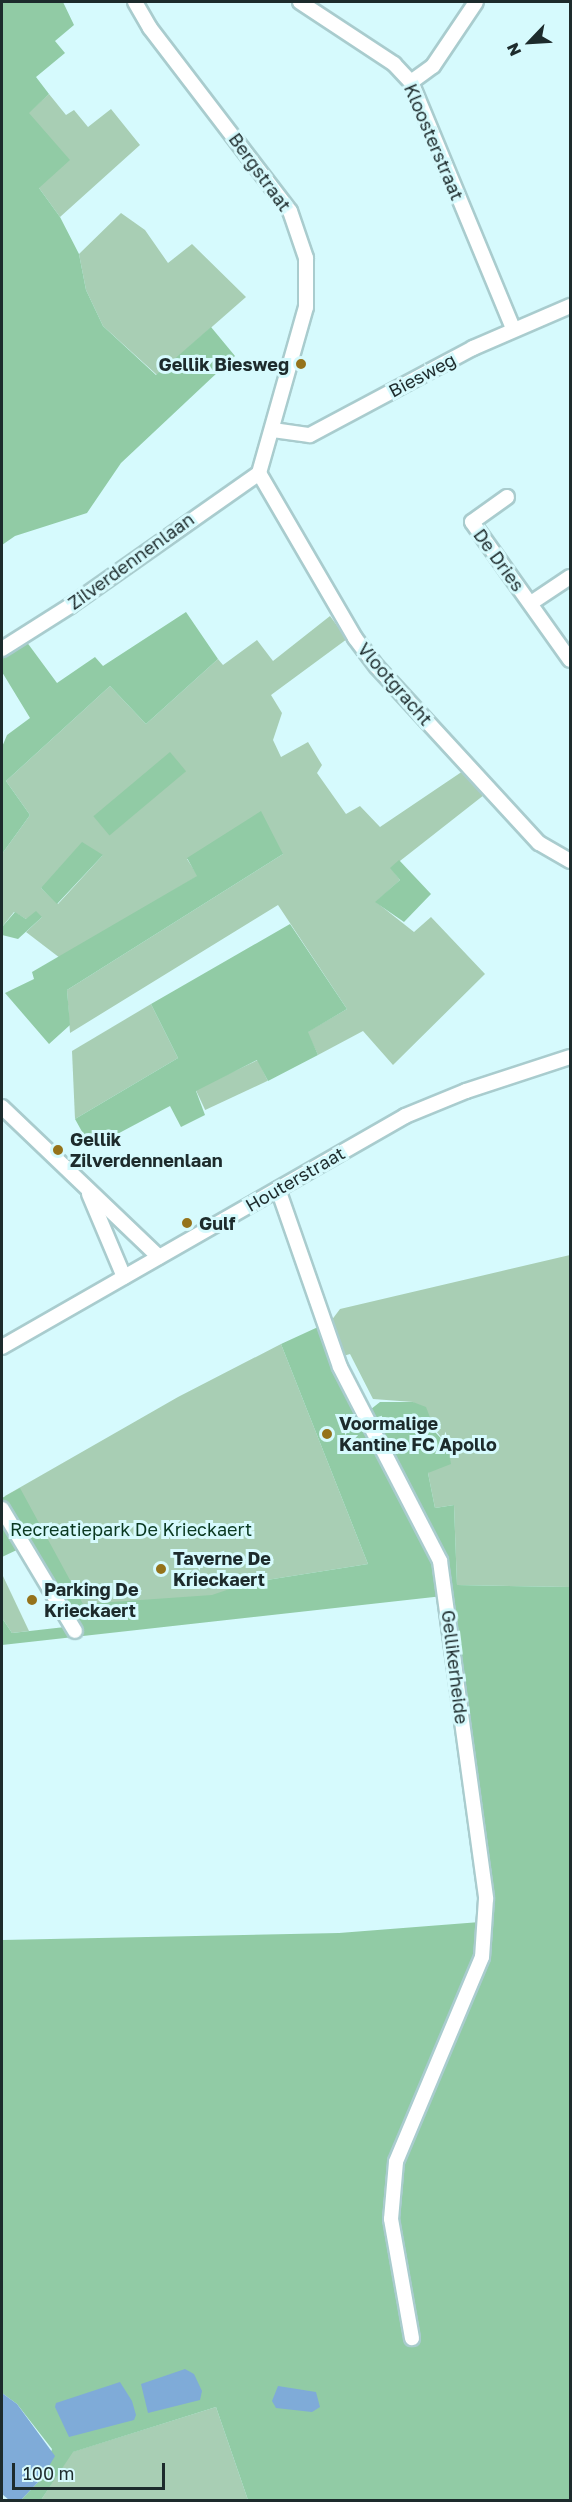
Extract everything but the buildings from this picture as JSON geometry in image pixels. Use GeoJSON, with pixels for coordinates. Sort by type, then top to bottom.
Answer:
{"type":"FeatureCollection","features":[{"type":"Feature","properties":{"kind":"street","name":"Bergstraat"},"geometry":{"type":"LineString","coordinates":[[135,2],[150,28],[290,211],[306,258],[306,307],[259,473]]}},
{"type":"Feature","properties":{"kind":"street","name":"Kloosterstraat"},"geometry":{"type":"LineString","coordinates":[[300,2],[394,64],[411,82],[513,328]]}},
{"type":"Feature","properties":{"kind":"street"},"geometry":{"type":"LineString","coordinates":[[411,82],[434,66],[476,2]]}},
{"type":"Feature","properties":{"kind":"street","name":"Biesweg"},"geometry":{"type":"LineString","coordinates":[[273,430],[310,435],[513,328],[570,306]]}},
{"type":"Feature","properties":{"kind":"street","name":"Zilverdennenlaan"},"geometry":{"type":"LineString","coordinates":[[2,649],[70,606],[259,473]]}},
{"type":"Feature","properties":{"kind":"street","name":"Vlootgracht"},"geometry":{"type":"LineString","coordinates":[[259,473],[355,638],[376,667],[539,843],[570,861]]}},
{"type":"Feature","properties":{"kind":"street","name":"De Dries"},"geometry":{"type":"LineString","coordinates":[[507,496],[472,522],[570,660]]}},
{"type":"Feature","properties":{"kind":"street","name":"De Dries"},"geometry":{"type":"LineString","coordinates":[[531,603],[570,577]]}},
{"type":"Feature","properties":{"kind":"street","name":"Houterstraat"},"geometry":{"type":"LineString","coordinates":[[2,1347],[415,1112],[570,1057]]}},
{"type":"Feature","properties":{"kind":"street"},"geometry":{"type":"LineString","coordinates":[[2,1107],[159,1257]]}},
{"type":"Feature","properties":{"kind":"street","name":"Gellikerheide"},"geometry":{"type":"LineString","coordinates":[[278,1189],[340,1367],[440,1561],[486,1899],[482,1957],[396,2162],[391,2218],[412,2338]]}},
{"type":"Feature","properties":{"kind":"street"},"geometry":{"type":"LineString","coordinates":[[87,1190],[124,1277]]}},
{"type":"Feature","properties":{"kind":"street"},"geometry":{"type":"LineString","coordinates":[[2,1509],[75,1631]]}},
{"type":"Feature","properties":{"kind":"green space"},"geometry":{"type":"Polygon","coordinates":[[[2,2],[63,2],[74,25],[55,41],[65,53],[36,77],[49,94],[29,113],[70,160],[39,188],[60,217],[79,254],[86,290],[103,326],[156,375],[211,327],[235,356],[121,463],[87,513],[15,536],[2,545],[2,2]]]}},
{"type":"Feature","properties":{"kind":"green space"},"geometry":{"type":"Polygon","coordinates":[[[49,94],[66,115],[74,110],[88,127],[111,109],[140,145],[60,217],[39,188],[28,113],[49,94]]]}},
{"type":"Feature","properties":{"kind":"green space"},"geometry":{"type":"Polygon","coordinates":[[[121,213],[145,230],[168,263],[192,244],[246,297],[157,375],[103,326],[86,290],[79,254],[121,213]]]}},
{"type":"Feature","properties":{"kind":"green space"},"geometry":{"type":"Polygon","coordinates":[[[186,612],[218,659],[146,724],[110,686],[6,781],[30,815],[2,854],[2,747],[7,735],[30,718],[2,672],[2,657],[26,641],[57,683],[95,657],[103,666],[186,612]]]}},
{"type":"Feature","properties":{"kind":"green space"},"geometry":{"type":"Polygon","coordinates":[[[330,616],[347,639],[271,695],[282,713],[273,740],[281,757],[308,742],[322,765],[317,773],[346,814],[360,806],[380,827],[463,771],[484,795],[391,868],[400,880],[376,902],[414,932],[431,917],[485,974],[393,1065],[363,1031],[318,1055],[307,1032],[347,1009],[278,905],[70,1033],[67,990],[283,854],[187,859],[198,876],[60,958],[26,932],[42,917],[26,919],[14,912],[2,927],[2,854],[30,815],[6,781],[110,686],[146,724],[218,659],[223,665],[257,640],[273,661],[330,616]],[[103,855],[41,888],[58,904],[103,855]]]}},
{"type":"Feature","properties":{"kind":"green space"},"geometry":{"type":"Polygon","coordinates":[[[170,752],[186,771],[109,835],[93,816],[170,752]]]}},
{"type":"Feature","properties":{"kind":"green space"},"geometry":{"type":"Polygon","coordinates":[[[261,811],[283,854],[67,990],[70,1025],[49,1044],[5,993],[34,979],[32,972],[197,876],[187,858],[261,811]]]}},
{"type":"Feature","properties":{"kind":"green space"},"geometry":{"type":"Polygon","coordinates":[[[82,842],[103,855],[57,904],[41,888],[82,842]]]}},
{"type":"Feature","properties":{"kind":"green space"},"geometry":{"type":"Polygon","coordinates":[[[399,860],[431,894],[404,922],[375,902],[400,880],[390,868],[399,860]]]}},
{"type":"Feature","properties":{"kind":"green space"},"geometry":{"type":"Polygon","coordinates":[[[36,911],[42,917],[18,939],[2,935],[2,927],[15,912],[26,919],[36,911]]]}},
{"type":"Feature","properties":{"kind":"green space"},"geometry":{"type":"Polygon","coordinates":[[[290,924],[347,1009],[308,1032],[318,1055],[268,1081],[257,1060],[196,1091],[205,1115],[181,1127],[170,1106],[91,1148],[75,1119],[178,1058],[151,1004],[290,924]]]}},
{"type":"Feature","properties":{"kind":"green space"},"geometry":{"type":"Polygon","coordinates":[[[151,1004],[178,1058],[75,1119],[72,1051],[151,1004]]]}},
{"type":"Feature","properties":{"kind":"green space"},"geometry":{"type":"Polygon","coordinates":[[[258,1060],[268,1081],[205,1110],[195,1089],[258,1060]]]}},
{"type":"Feature","properties":{"kind":"green space"},"geometry":{"type":"Polygon","coordinates":[[[570,1255],[570,1587],[457,1585],[454,1505],[435,1508],[428,1473],[448,1446],[413,1402],[373,1399],[350,1354],[340,1357],[328,1325],[340,1309],[570,1255]]]}},
{"type":"Feature","properties":{"kind":"green space"},"geometry":{"type":"Polygon","coordinates":[[[318,1327],[361,1417],[380,1402],[413,1402],[426,1407],[436,1433],[448,1446],[451,1464],[428,1473],[435,1508],[454,1505],[457,1585],[570,1587],[570,2500],[248,2500],[216,2407],[73,2452],[41,2500],[21,2500],[42,2478],[52,2449],[17,2404],[2,2393],[2,1940],[339,1933],[480,1922],[443,1596],[2,1645],[2,1618],[12,1633],[65,1627],[21,1548],[2,1557],[2,1498],[20,1488],[83,1604],[212,1595],[247,1583],[368,1564],[281,1344],[318,1327]]]}},
{"type":"Feature","properties":{"kind":"green space","name":"Recreatiepark De Krieckaert"},"geometry":{"type":"Polygon","coordinates":[[[281,1344],[368,1564],[247,1583],[250,1606],[83,1625],[5,1496],[178,1397],[281,1344]]]}},
{"type":"Feature","properties":{"kind":"green space"},"geometry":{"type":"Polygon","coordinates":[[[2,1574],[29,1631],[12,1633],[2,1618],[2,1574]]]}},
{"type":"Feature","properties":{"kind":"green space"},"geometry":{"type":"Polygon","coordinates":[[[216,2407],[248,2500],[41,2500],[72,2452],[216,2407]]]}},
{"type":"Feature","properties":{"kind":"water"},"geometry":{"type":"Polygon","coordinates":[[[185,2369],[194,2374],[202,2391],[200,2400],[148,2413],[141,2384],[185,2369]]]}},
{"type":"Feature","properties":{"kind":"water"},"geometry":{"type":"Polygon","coordinates":[[[120,2382],[132,2401],[136,2415],[134,2420],[69,2437],[55,2407],[56,2403],[120,2382]]]}},
{"type":"Feature","properties":{"kind":"water"},"geometry":{"type":"Polygon","coordinates":[[[278,2386],[316,2392],[320,2407],[312,2412],[276,2408],[272,2401],[278,2386]]]}},
{"type":"Feature","properties":{"kind":"water"},"geometry":{"type":"Polygon","coordinates":[[[2,2393],[17,2404],[55,2456],[42,2478],[21,2500],[9,2500],[2,2494],[2,2393]]]}},
{"type":"Feature","properties":{"kind":"place","name":"Gellik Biesweg"},"geometry":{"type":"Point","coordinates":[301,364]}},
{"type":"Feature","properties":{"kind":"place","name":"Gellik Zilverdennenlaan"},"geometry":{"type":"Point","coordinates":[58,1150]}},
{"type":"Feature","properties":{"kind":"place","name":"Gulf"},"geometry":{"type":"Point","coordinates":[187,1223]}},
{"type":"Feature","properties":{"kind":"place","name":"Voormalige Kantine FC Apollo"},"geometry":{"type":"Point","coordinates":[327,1434]}},
{"type":"Feature","properties":{"kind":"place","name":"Taverne De Krieckaert"},"geometry":{"type":"Point","coordinates":[161,1569]}},
{"type":"Feature","properties":{"kind":"place","name":"Parking De Krieckaert"},"geometry":{"type":"Point","coordinates":[32,1600]}}]}
